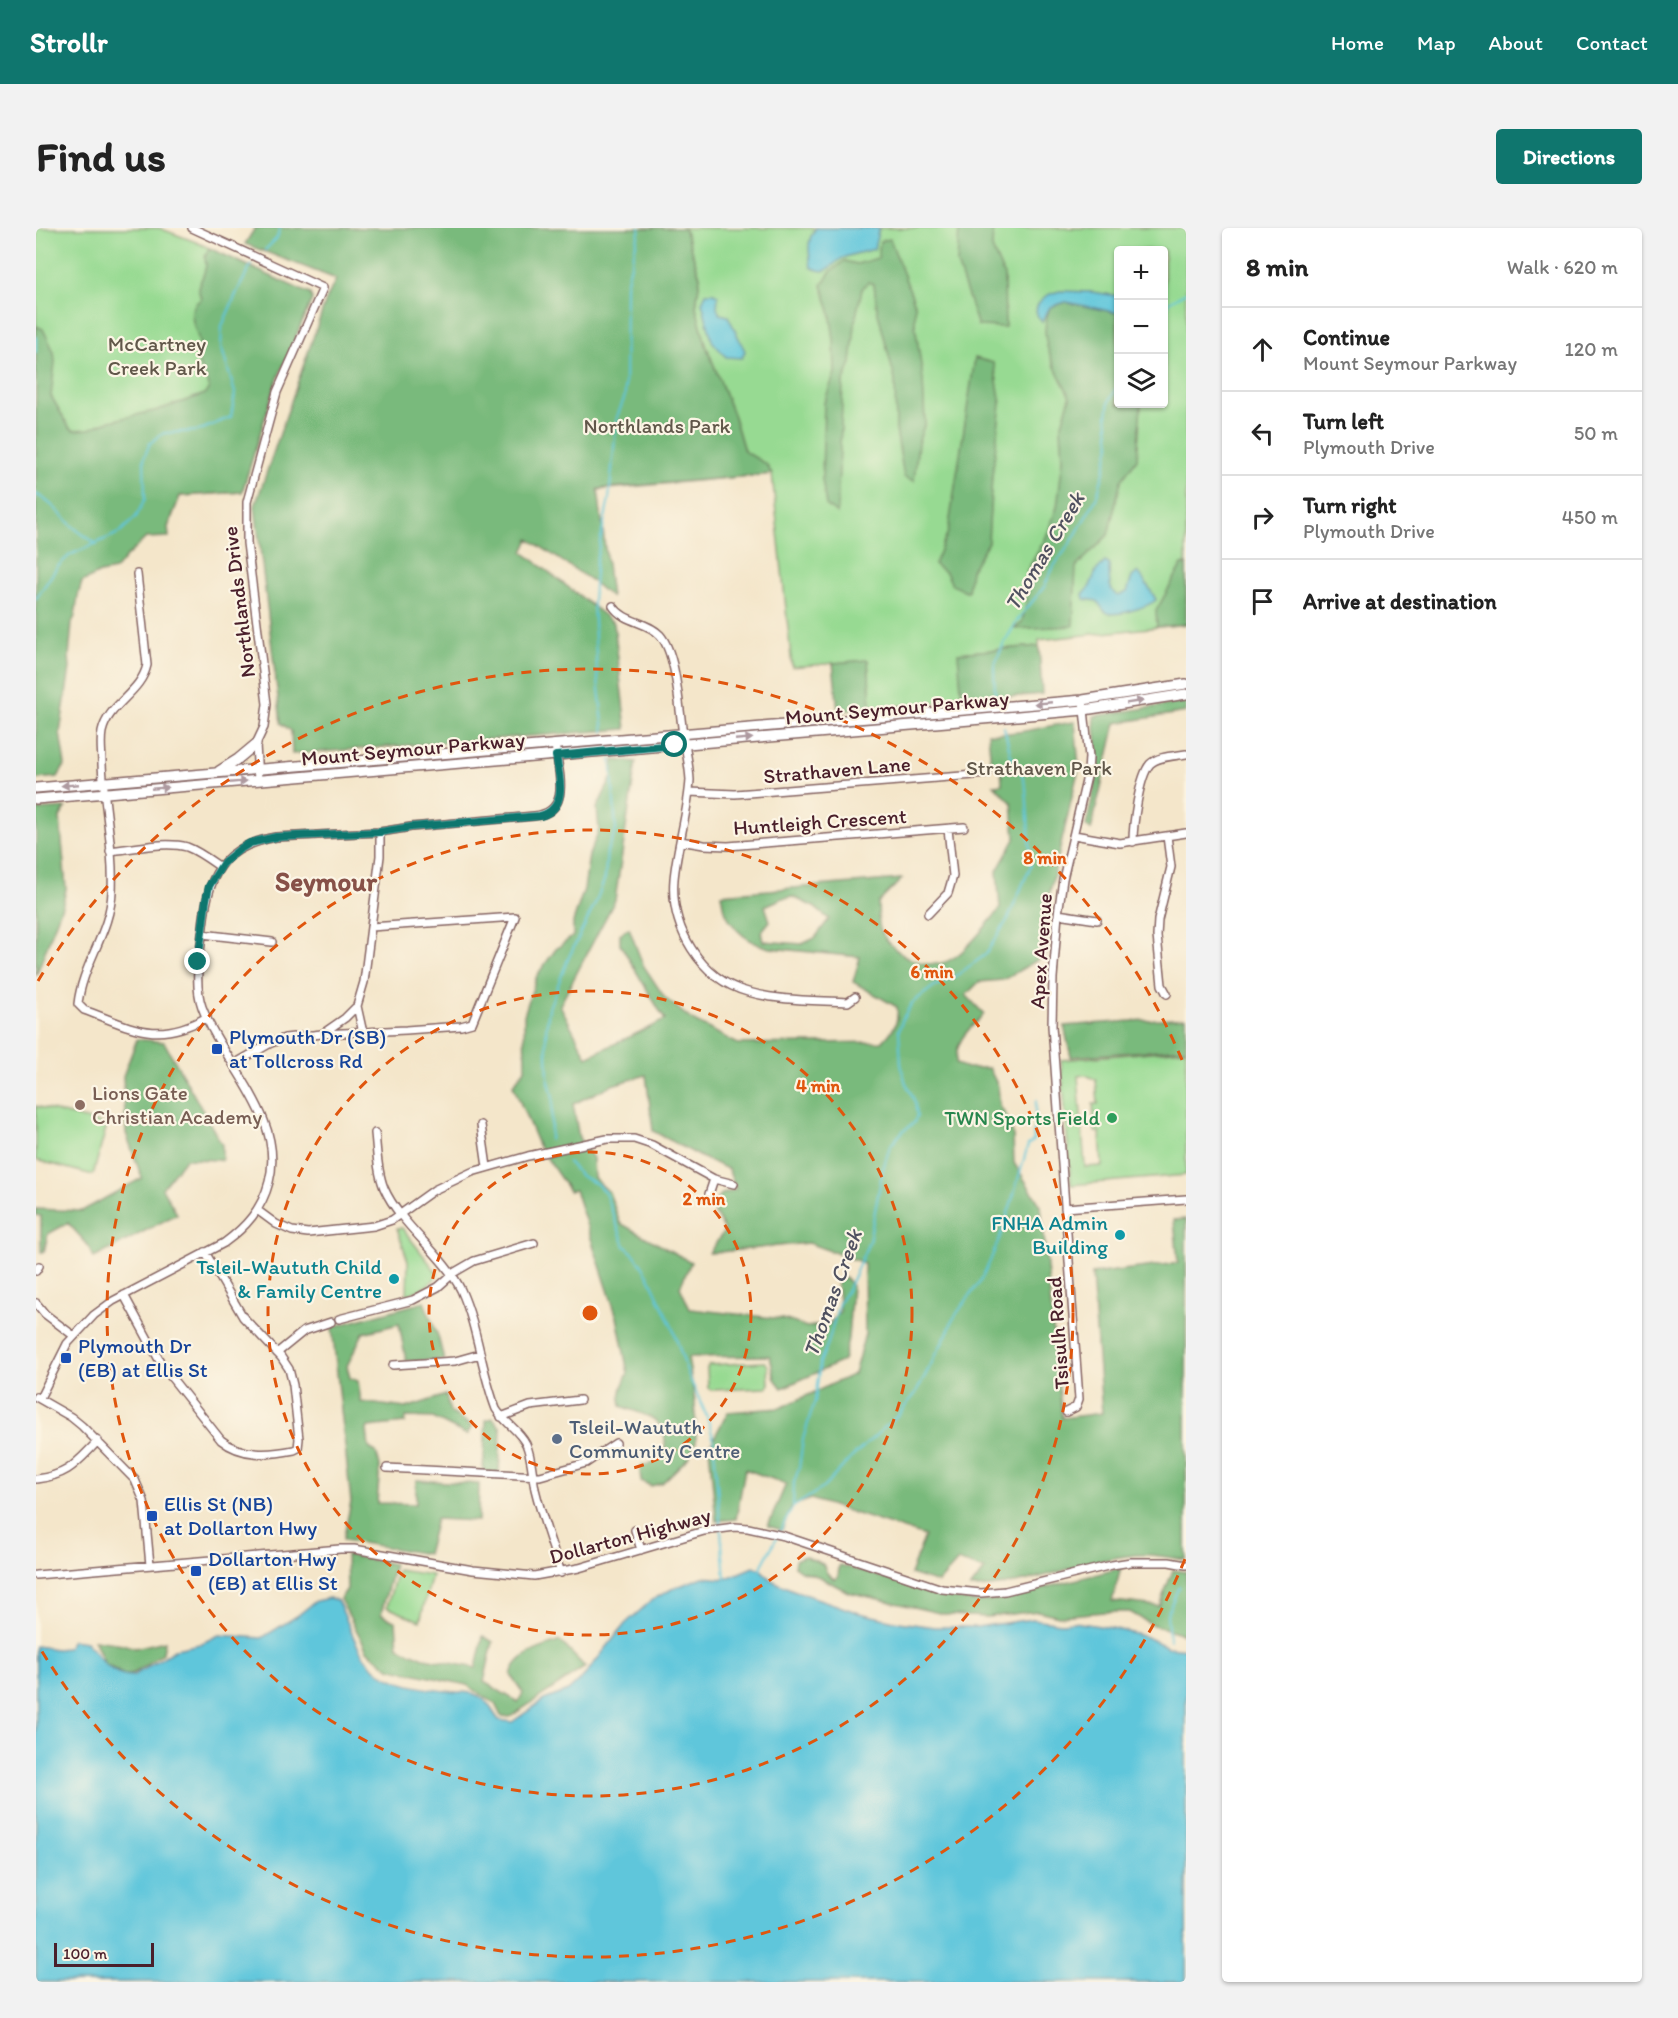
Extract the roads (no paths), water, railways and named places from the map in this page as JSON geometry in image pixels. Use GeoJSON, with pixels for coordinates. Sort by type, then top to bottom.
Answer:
{"type":"FeatureCollection","features":[{"type":"Feature","properties":{"kind":"main road","name":"Mount Seymour Parkway"},"geometry":{"type":"LineString","coordinates":[[36,788],[555,744],[1084,705],[1186,684]]}},
{"type":"Feature","properties":{"kind":"main road","name":"Mount Seymour Parkway"},"geometry":{"type":"LineString","coordinates":[[36,799],[556,756],[1186,694]]}},
{"type":"Feature","properties":{"kind":"main road"},"geometry":{"type":"LineString","coordinates":[[217,772],[256,744]]}},
{"type":"Feature","properties":{"kind":"street"},"geometry":{"type":"LineString","coordinates":[[192,228],[211,237],[215,228]]}},
{"type":"Feature","properties":{"kind":"street","name":"Northlands Drive"},"geometry":{"type":"LineString","coordinates":[[211,237],[323,288],[277,392],[247,502],[246,524],[267,704],[264,727],[256,744],[258,780]]}},
{"type":"Feature","properties":{"kind":"street"},"geometry":{"type":"LineString","coordinates":[[137,574],[147,665],[142,680],[108,716],[104,724],[101,739],[103,783],[112,890],[110,909],[81,989],[78,1004],[84,1010],[140,1030],[156,1033],[169,1032],[207,1017]]}},
{"type":"Feature","properties":{"kind":"street"},"geometry":{"type":"LineString","coordinates":[[613,606],[631,621],[654,630],[663,639],[678,693],[689,764],[689,792],[674,879],[675,906],[682,933],[701,962],[722,980],[746,991],[769,996],[848,1002],[855,997]]}},
{"type":"Feature","properties":{"kind":"street","name":"Apex Avenue"},"geometry":{"type":"LineString","coordinates":[[1065,1208],[1052,1044],[1053,978],[1063,879],[1088,772],[1089,757],[1084,705]]}},
{"type":"Feature","properties":{"kind":"street"},"geometry":{"type":"LineString","coordinates":[[150,1565],[146,1513],[141,1491],[135,1480],[98,1441],[71,1417],[38,1398],[74,1336],[94,1315],[124,1295],[224,1243],[239,1232],[257,1210],[264,1197],[270,1179],[272,1148],[264,1119],[201,1004],[198,983],[207,893],[220,867],[240,849],[261,840],[293,836],[380,832],[549,813],[558,803],[560,794],[555,744]]}},
{"type":"Feature","properties":{"kind":"street"},"geometry":{"type":"LineString","coordinates":[[1133,842],[1133,830],[1143,778],[1150,764],[1159,759],[1186,754]]}},
{"type":"Feature","properties":{"kind":"street","name":"Strathaven Lane"},"geometry":{"type":"LineString","coordinates":[[689,792],[735,794],[987,774]]}},
{"type":"Feature","properties":{"kind":"street","name":"Huntleigh Crescent"},"geometry":{"type":"LineString","coordinates":[[680,841],[728,846],[963,827]]}},
{"type":"Feature","properties":{"kind":"street"},"geometry":{"type":"LineString","coordinates":[[928,914],[948,893],[953,876],[948,829]]}},
{"type":"Feature","properties":{"kind":"street"},"geometry":{"type":"LineString","coordinates":[[322,1034],[345,1018],[357,1006],[364,982],[380,856],[380,832]]}},
{"type":"Feature","properties":{"kind":"street"},"geometry":{"type":"LineString","coordinates":[[1074,835],[1113,842],[1133,842],[1186,833]]}},
{"type":"Feature","properties":{"kind":"street"},"geometry":{"type":"LineString","coordinates":[[1167,836],[1171,867],[1158,920],[1157,936],[1162,985],[1167,994]]}},
{"type":"Feature","properties":{"kind":"street"},"geometry":{"type":"LineString","coordinates":[[110,851],[168,845],[183,846],[220,867]]}},
{"type":"Feature","properties":{"kind":"street"},"geometry":{"type":"LineString","coordinates":[[1058,914],[1097,920]]}},
{"type":"Feature","properties":{"kind":"street"},"geometry":{"type":"LineString","coordinates":[[234,1064],[271,1043],[285,1038],[461,1026],[472,1023],[515,917],[371,927]]}},
{"type":"Feature","properties":{"kind":"street"},"geometry":{"type":"LineString","coordinates":[[202,934],[272,942]]}},
{"type":"Feature","properties":{"kind":"street"},"geometry":{"type":"LineString","coordinates":[[357,1006],[363,1033]]}},
{"type":"Feature","properties":{"kind":"street"},"geometry":{"type":"LineString","coordinates":[[480,1125],[487,1167]]}},
{"type":"Feature","properties":{"kind":"street"},"geometry":{"type":"LineString","coordinates":[[375,1133],[380,1176],[391,1200],[451,1275],[466,1303],[494,1404],[501,1417],[526,1444],[542,1515],[561,1573]]}},
{"type":"Feature","properties":{"kind":"street"},"geometry":{"type":"LineString","coordinates":[[257,1210],[276,1224],[292,1231],[308,1233],[384,1224],[453,1179],[487,1167],[607,1139],[633,1139],[652,1145],[714,1179],[734,1184]]}},
{"type":"Feature","properties":{"kind":"street"},"geometry":{"type":"LineString","coordinates":[[709,1194],[714,1179]]}},
{"type":"Feature","properties":{"kind":"street"},"geometry":{"type":"LineString","coordinates":[[1065,1208],[1186,1199]]}},
{"type":"Feature","properties":{"kind":"street","name":"Tsisulh Road"},"geometry":{"type":"LineString","coordinates":[[1065,1208],[1080,1399],[1074,1409],[1066,1412]]}},
{"type":"Feature","properties":{"kind":"street"},"geometry":{"type":"LineString","coordinates":[[277,1353],[304,1331],[413,1300],[438,1287],[451,1275],[484,1256],[534,1243]]}},
{"type":"Feature","properties":{"kind":"street"},"geometry":{"type":"LineString","coordinates":[[124,1295],[172,1381],[221,1440],[236,1450],[264,1454],[298,1448],[293,1385],[289,1369],[243,1317],[205,1252]]}},
{"type":"Feature","properties":{"kind":"street"},"geometry":{"type":"LineString","coordinates":[[36,1303],[45,1314],[74,1336]]}},
{"type":"Feature","properties":{"kind":"street"},"geometry":{"type":"LineString","coordinates":[[393,1365],[445,1362],[480,1354]]}},
{"type":"Feature","properties":{"kind":"street"},"geometry":{"type":"LineString","coordinates":[[501,1417],[530,1406],[580,1400]]}},
{"type":"Feature","properties":{"kind":"street"},"geometry":{"type":"LineString","coordinates":[[36,1479],[65,1472],[98,1441]]}},
{"type":"Feature","properties":{"kind":"street"},"geometry":{"type":"LineString","coordinates":[[387,1468],[540,1476],[586,1462],[616,1443]]}},
{"type":"Feature","properties":{"kind":"street","name":"Dollarton Highway"},"geometry":{"type":"LineString","coordinates":[[36,1575],[347,1549],[502,1574],[534,1576],[561,1573],[704,1531],[748,1528],[784,1536],[942,1589],[981,1593],[1005,1591],[1122,1564],[1152,1562],[1186,1565]]}},
{"type":"Feature","properties":{"kind":"street"},"geometry":{"type":"LineString","coordinates":[[635,1530],[641,1550]]}},
{"type":"Feature","properties":{"kind":"water"},"geometry":{"type":"Polygon","coordinates":[[[816,228],[879,228],[874,249],[845,257],[821,271],[811,267],[809,242],[816,228]]]}},
{"type":"Feature","properties":{"kind":"water"},"geometry":{"type":"Polygon","coordinates":[[[1060,291],[1114,295],[1114,312],[1066,302],[1050,307],[1042,322],[1036,311],[1037,306],[1049,295],[1060,291]]]}},
{"type":"Feature","properties":{"kind":"water"},"geometry":{"type":"Polygon","coordinates":[[[706,293],[714,293],[718,296],[717,308],[720,314],[728,316],[745,351],[742,358],[726,357],[712,341],[702,302],[706,293]]]}},
{"type":"Feature","properties":{"kind":"water"},"geometry":{"type":"Polygon","coordinates":[[[1105,562],[1109,564],[1112,590],[1118,596],[1127,592],[1132,577],[1138,572],[1156,600],[1117,614],[1105,611],[1097,601],[1084,599],[1083,594],[1090,586],[1096,571],[1105,562]]]}},
{"type":"Feature","properties":{"kind":"water"},"geometry":{"type":"Polygon","coordinates":[[[753,1567],[760,1569],[773,1581],[793,1590],[859,1613],[899,1622],[934,1627],[977,1627],[1033,1619],[1061,1623],[1074,1622],[1112,1628],[1146,1637],[1168,1647],[1186,1649],[1186,1982],[36,1982],[36,1646],[56,1649],[67,1648],[72,1640],[86,1642],[112,1669],[118,1673],[133,1676],[176,1649],[200,1644],[219,1635],[262,1638],[316,1601],[329,1598],[337,1600],[356,1643],[366,1659],[380,1673],[411,1685],[476,1695],[487,1703],[499,1720],[512,1722],[544,1700],[568,1691],[585,1675],[625,1624],[652,1600],[672,1589],[703,1577],[725,1579],[753,1567]]]}},
{"type":"Feature","properties":{"kind":"waterway"},"geometry":{"type":"LineString","coordinates":[[265,250],[277,238],[280,228]]}},
{"type":"Feature","properties":{"kind":"waterway"},"geometry":{"type":"LineString","coordinates":[[604,732],[597,672],[594,584],[596,561],[609,499],[617,417],[625,396],[626,285],[640,228]]}},
{"type":"Feature","properties":{"kind":"waterway"},"geometry":{"type":"LineString","coordinates":[[36,599],[57,567],[70,555],[119,533],[136,517],[145,499],[144,458],[150,443],[164,433],[198,431],[231,417],[235,393],[221,346],[222,326],[251,265]]}},
{"type":"Feature","properties":{"kind":"waterway","name":"Thomas Creek"},"geometry":{"type":"LineString","coordinates":[[1168,304],[1186,292]]}},
{"type":"Feature","properties":{"kind":"waterway"},"geometry":{"type":"LineString","coordinates":[[36,337],[36,352]]}},
{"type":"Feature","properties":{"kind":"waterway","name":"Thomas Creek"},"geometry":{"type":"LineString","coordinates":[[995,695],[994,666],[1004,643],[1019,618],[1044,587],[1054,566],[1072,541],[1096,499],[1110,445],[1107,415],[1109,401],[1114,393]]}},
{"type":"Feature","properties":{"kind":"waterway"},"geometry":{"type":"LineString","coordinates":[[36,494],[49,502],[77,530],[97,544]]}},
{"type":"Feature","properties":{"kind":"waterway","name":"Thomas Creek"},"geometry":{"type":"LineString","coordinates":[[793,1507],[794,1482],[799,1468],[803,1439],[815,1401],[820,1362],[839,1303],[848,1289],[869,1242],[883,1169],[890,1146],[904,1130],[914,1123],[917,1115],[915,1102],[905,1081],[901,1064],[899,1030],[903,1018],[912,1003],[933,987],[956,976],[985,955],[1008,919],[1031,865],[1026,788],[1019,766],[1011,756],[1004,727]]}},
{"type":"Feature","properties":{"kind":"waterway"},"geometry":{"type":"LineString","coordinates":[[550,1140],[553,1097],[548,1078],[546,1031],[549,1008],[568,959],[605,878],[607,851],[616,831],[611,759]]}},
{"type":"Feature","properties":{"kind":"waterway"},"geometry":{"type":"LineString","coordinates":[[760,1569],[793,1507],[824,1487],[850,1459],[898,1415],[916,1393],[952,1321],[983,1276],[997,1244],[1028,1145],[1033,1141],[1036,1101]]}},
{"type":"Feature","properties":{"kind":"waterway"},"geometry":{"type":"LineString","coordinates":[[568,1162],[581,1176],[597,1184],[605,1193],[625,1246],[635,1255],[648,1275],[673,1329],[688,1374],[707,1417],[713,1437],[725,1579]]}},
{"type":"Feature","properties":{"kind":"waterway"},"geometry":{"type":"LineString","coordinates":[[1169,1640],[1167,1614],[1179,1586]]}},
{"type":"Feature","properties":{"kind":"place","name":"Plymouth Dr (SB) at Tollcross Rd"},"geometry":{"type":"Point","coordinates":[217,1049]}},
{"type":"Feature","properties":{"kind":"place","name":"Lions Gate Christian Academy"},"geometry":{"type":"Point","coordinates":[80,1105]}},
{"type":"Feature","properties":{"kind":"place","name":"TWN Sports Field"},"geometry":{"type":"Point","coordinates":[1112,1118]}},
{"type":"Feature","properties":{"kind":"place","name":"FNHA Admin Building"},"geometry":{"type":"Point","coordinates":[1120,1235]}},
{"type":"Feature","properties":{"kind":"place","name":"Tsleil-Waututh Child & Family Centre"},"geometry":{"type":"Point","coordinates":[394,1279]}},
{"type":"Feature","properties":{"kind":"place","name":"Plymouth Dr (EB) at Ellis St"},"geometry":{"type":"Point","coordinates":[66,1358]}},
{"type":"Feature","properties":{"kind":"place","name":"Tsleil-Waututh Community Centre"},"geometry":{"type":"Point","coordinates":[557,1439]}},
{"type":"Feature","properties":{"kind":"place","name":"Ellis St (NB) at Dollarton Hwy"},"geometry":{"type":"Point","coordinates":[152,1516]}},
{"type":"Feature","properties":{"kind":"place","name":"Dollarton Hwy (EB) at Ellis St"},"geometry":{"type":"Point","coordinates":[196,1571]}},
{"type":"Feature","properties":{"kind":"district","name":"Seymour"},"geometry":{"type":"Point","coordinates":[326,882]}},
{"type":"Feature","properties":{"kind":"park label","name":"McCartney Creek Park"},"geometry":{"type":"Point","coordinates":[157,356]}},
{"type":"Feature","properties":{"kind":"park label","name":"Northlands Park"},"geometry":{"type":"Point","coordinates":[657,426]}},
{"type":"Feature","properties":{"kind":"park label","name":"Strathaven Park"},"geometry":{"type":"Point","coordinates":[1039,768]}}]}
